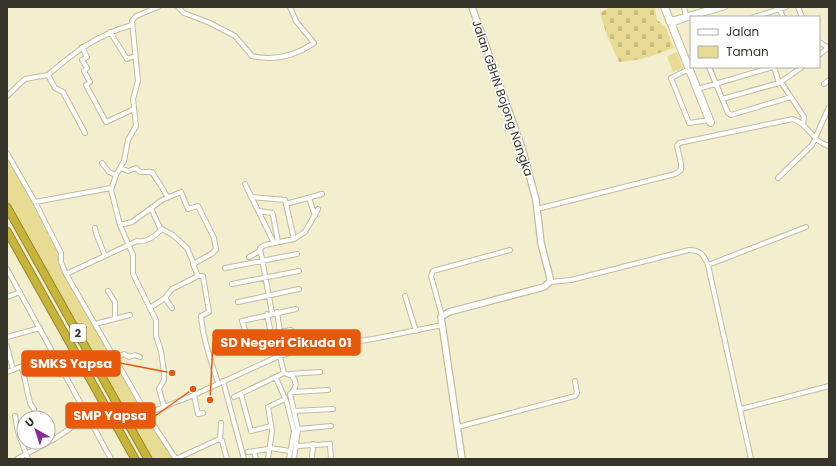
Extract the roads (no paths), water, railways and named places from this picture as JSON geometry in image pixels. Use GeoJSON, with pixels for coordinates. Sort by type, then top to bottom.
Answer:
{"type":"FeatureCollection","features":[{"type":"Feature","properties":{"kind":"highway","name":"2"},"geometry":{"type":"LineString","coordinates":[[7,207],[148,459]]}},
{"type":"Feature","properties":{"kind":"highway","name":"2"},"geometry":{"type":"LineString","coordinates":[[7,231],[135,459]]}},
{"type":"Feature","properties":{"kind":"street"},"geometry":{"type":"LineString","coordinates":[[158,7],[136,16],[132,21],[138,81],[133,92],[136,126],[128,140],[124,161],[111,188],[113,203],[120,225],[133,256],[134,275],[156,320],[156,336],[164,367],[164,380],[159,389],[164,406]]}},
{"type":"Feature","properties":{"kind":"street"},"geometry":{"type":"LineString","coordinates":[[178,7],[184,13],[210,23],[235,36],[252,56],[274,58],[289,56],[314,43],[296,21],[290,7]]}},
{"type":"Feature","properties":{"kind":"street","name":"Jalan GBHN Bojong Nangka"},"geometry":{"type":"LineString","coordinates":[[472,7],[522,148],[536,200],[541,244],[550,274],[550,282]]}},
{"type":"Feature","properties":{"kind":"street"},"geometry":{"type":"LineString","coordinates":[[663,7],[709,119],[689,123],[671,78],[687,70]]}},
{"type":"Feature","properties":{"kind":"street"},"geometry":{"type":"LineString","coordinates":[[666,7],[687,70],[697,89]]}},
{"type":"Feature","properties":{"kind":"street"},"geometry":{"type":"LineString","coordinates":[[670,22],[690,17],[684,7]]}},
{"type":"Feature","properties":{"kind":"street"},"geometry":{"type":"LineString","coordinates":[[692,16],[701,11],[715,7]]}},
{"type":"Feature","properties":{"kind":"street"},"geometry":{"type":"LineString","coordinates":[[701,11],[725,7]]}},
{"type":"Feature","properties":{"kind":"street"},"geometry":{"type":"LineString","coordinates":[[757,16],[786,7]]}},
{"type":"Feature","properties":{"kind":"street"},"geometry":{"type":"LineString","coordinates":[[7,96],[25,79],[48,74],[82,47],[100,36],[132,25]]}},
{"type":"Feature","properties":{"kind":"street"},"geometry":{"type":"LineString","coordinates":[[110,32],[127,59],[136,56]]}},
{"type":"Feature","properties":{"kind":"street"},"geometry":{"type":"LineString","coordinates":[[82,47],[87,57],[82,60],[87,68],[84,71],[90,82],[86,85],[106,122],[134,109]]}},
{"type":"Feature","properties":{"kind":"street"},"geometry":{"type":"LineString","coordinates":[[820,54],[828,48]]}},
{"type":"Feature","properties":{"kind":"street"},"geometry":{"type":"LineString","coordinates":[[710,68],[729,115],[791,97]]}},
{"type":"Feature","properties":{"kind":"street"},"geometry":{"type":"LineString","coordinates":[[697,89],[769,68]]}},
{"type":"Feature","properties":{"kind":"street"},"geometry":{"type":"LineString","coordinates":[[773,68],[780,82],[804,117],[803,124]]}},
{"type":"Feature","properties":{"kind":"street"},"geometry":{"type":"LineString","coordinates":[[722,99],[780,82],[801,68]]}},
{"type":"Feature","properties":{"kind":"street"},"geometry":{"type":"LineString","coordinates":[[48,74],[54,88],[63,92],[84,133]]}},
{"type":"Feature","properties":{"kind":"street"},"geometry":{"type":"LineString","coordinates":[[824,84],[829,80]]}},
{"type":"Feature","properties":{"kind":"street"},"geometry":{"type":"LineString","coordinates":[[778,178],[812,145],[829,106]]}},
{"type":"Feature","properties":{"kind":"street"},"geometry":{"type":"LineString","coordinates":[[541,208],[675,174],[681,170],[677,146],[679,143],[788,120],[799,121],[815,139],[821,144],[829,146]]}},
{"type":"Feature","properties":{"kind":"street"},"geometry":{"type":"LineString","coordinates":[[7,153],[35,202],[61,253],[61,262],[66,274],[148,416],[176,459],[220,439]]}},
{"type":"Feature","properties":{"kind":"street"},"geometry":{"type":"LineString","coordinates":[[102,163],[109,172],[116,175]]}},
{"type":"Feature","properties":{"kind":"street"},"geometry":{"type":"LineString","coordinates":[[120,168],[128,171],[136,168],[140,172],[152,172],[156,181],[162,186],[167,197]]}},
{"type":"Feature","properties":{"kind":"street"},"geometry":{"type":"LineString","coordinates":[[245,184],[276,242]]}},
{"type":"Feature","properties":{"kind":"street"},"geometry":{"type":"LineString","coordinates":[[35,202],[111,188]]}},
{"type":"Feature","properties":{"kind":"street"},"geometry":{"type":"LineString","coordinates":[[120,225],[132,222],[167,197],[181,192],[188,209],[198,206],[214,238],[216,250],[194,264]]}},
{"type":"Feature","properties":{"kind":"street"},"geometry":{"type":"LineString","coordinates":[[286,204],[322,194]]}},
{"type":"Feature","properties":{"kind":"street"},"geometry":{"type":"LineString","coordinates":[[252,197],[283,199],[286,204],[294,239]]}},
{"type":"Feature","properties":{"kind":"street"},"geometry":{"type":"LineString","coordinates":[[309,198],[315,216]]}},
{"type":"Feature","properties":{"kind":"street"},"geometry":{"type":"LineString","coordinates":[[151,208],[162,230],[172,235],[187,248],[198,276]]}},
{"type":"Feature","properties":{"kind":"street"},"geometry":{"type":"LineString","coordinates":[[280,332],[269,295],[260,252],[262,246],[294,239],[305,232],[318,209]]}},
{"type":"Feature","properties":{"kind":"street"},"geometry":{"type":"LineString","coordinates":[[259,211],[272,213],[276,242]]}},
{"type":"Feature","properties":{"kind":"street"},"geometry":{"type":"LineString","coordinates":[[708,265],[806,227]]}},
{"type":"Feature","properties":{"kind":"street"},"geometry":{"type":"LineString","coordinates":[[95,228],[105,256]]}},
{"type":"Feature","properties":{"kind":"street"},"geometry":{"type":"LineString","coordinates":[[66,274],[137,241],[146,240],[162,230]]}},
{"type":"Feature","properties":{"kind":"street"},"geometry":{"type":"LineString","coordinates":[[462,459],[442,325],[442,316],[431,276],[432,271],[510,250]]}},
{"type":"Feature","properties":{"kind":"street"},"geometry":{"type":"LineString","coordinates":[[442,316],[449,312],[544,287],[550,282],[572,280],[689,250],[696,250],[701,253],[708,265],[751,459]]}},
{"type":"Feature","properties":{"kind":"street"},"geometry":{"type":"LineString","coordinates":[[249,258],[260,252]]}},
{"type":"Feature","properties":{"kind":"street"},"geometry":{"type":"LineString","coordinates":[[224,268],[297,254]]}},
{"type":"Feature","properties":{"kind":"street"},"geometry":{"type":"LineString","coordinates":[[7,269],[111,459]]}},
{"type":"Feature","properties":{"kind":"street"},"geometry":{"type":"LineString","coordinates":[[232,284],[299,271]]}},
{"type":"Feature","properties":{"kind":"street"},"geometry":{"type":"LineString","coordinates":[[150,308],[165,298],[172,289],[198,276],[203,276],[210,310],[201,316],[207,348],[220,382],[244,459]]}},
{"type":"Feature","properties":{"kind":"street"},"geometry":{"type":"LineString","coordinates":[[238,302],[299,289]]}},
{"type":"Feature","properties":{"kind":"street"},"geometry":{"type":"LineString","coordinates":[[108,291],[115,302],[115,318]]}},
{"type":"Feature","properties":{"kind":"street"},"geometry":{"type":"LineString","coordinates":[[7,297],[20,292]]}},
{"type":"Feature","properties":{"kind":"street"},"geometry":{"type":"LineString","coordinates":[[405,296],[416,331]]}},
{"type":"Feature","properties":{"kind":"street"},"geometry":{"type":"LineString","coordinates":[[165,298],[172,308]]}},
{"type":"Feature","properties":{"kind":"street"},"geometry":{"type":"LineString","coordinates":[[291,330],[248,339],[242,322],[243,319],[296,309]]}},
{"type":"Feature","properties":{"kind":"street"},"geometry":{"type":"LineString","coordinates":[[267,314],[284,373]]}},
{"type":"Feature","properties":{"kind":"street"},"geometry":{"type":"LineString","coordinates":[[94,324],[130,315]]}},
{"type":"Feature","properties":{"kind":"street"},"geometry":{"type":"LineString","coordinates":[[148,416],[151,412],[164,406],[194,395],[278,356],[303,349],[373,339],[442,325]]}},
{"type":"Feature","properties":{"kind":"street"},"geometry":{"type":"LineString","coordinates":[[7,337],[40,328]]}},
{"type":"Feature","properties":{"kind":"street"},"geometry":{"type":"LineString","coordinates":[[7,346],[13,370]]}},
{"type":"Feature","properties":{"kind":"street"},"geometry":{"type":"LineString","coordinates":[[7,372],[22,368],[54,354]]}},
{"type":"Feature","properties":{"kind":"street"},"geometry":{"type":"LineString","coordinates":[[114,358],[124,354],[129,357],[135,355],[140,357]]}},
{"type":"Feature","properties":{"kind":"street"},"geometry":{"type":"LineString","coordinates":[[22,368],[30,403],[34,409]]}},
{"type":"Feature","properties":{"kind":"street"},"geometry":{"type":"LineString","coordinates":[[234,397],[284,373],[320,372]]}},
{"type":"Feature","properties":{"kind":"street"},"geometry":{"type":"LineString","coordinates":[[290,374],[296,382],[296,386],[290,394],[298,429],[297,446],[294,459]]}},
{"type":"Feature","properties":{"kind":"street"},"geometry":{"type":"LineString","coordinates":[[276,378],[285,399],[294,431],[289,459]]}},
{"type":"Feature","properties":{"kind":"street"},"geometry":{"type":"LineString","coordinates":[[458,427],[575,396],[577,393],[575,381]]}},
{"type":"Feature","properties":{"kind":"street"},"geometry":{"type":"LineString","coordinates":[[741,409],[829,386]]}},
{"type":"Feature","properties":{"kind":"street"},"geometry":{"type":"LineString","coordinates":[[293,392],[328,390]]}},
{"type":"Feature","properties":{"kind":"street"},"geometry":{"type":"LineString","coordinates":[[241,394],[251,431],[271,426]]}},
{"type":"Feature","properties":{"kind":"street"},"geometry":{"type":"LineString","coordinates":[[194,395],[198,414],[203,413]]}},
{"type":"Feature","properties":{"kind":"street"},"geometry":{"type":"LineString","coordinates":[[268,459],[271,426],[268,407],[285,399]]}},
{"type":"Feature","properties":{"kind":"street"},"geometry":{"type":"LineString","coordinates":[[294,412],[333,409]]}},
{"type":"Feature","properties":{"kind":"street"},"geometry":{"type":"LineString","coordinates":[[15,416],[18,432],[27,457]]}},
{"type":"Feature","properties":{"kind":"street"},"geometry":{"type":"LineString","coordinates":[[17,459],[27,457],[32,450],[56,438],[87,417]]}},
{"type":"Feature","properties":{"kind":"street"},"geometry":{"type":"LineString","coordinates":[[221,423],[220,439],[222,441],[227,459]]}},
{"type":"Feature","properties":{"kind":"street"},"geometry":{"type":"LineString","coordinates":[[298,429],[331,426]]}},
{"type":"Feature","properties":{"kind":"street"},"geometry":{"type":"LineString","coordinates":[[312,459],[313,444]]}},
{"type":"Feature","properties":{"kind":"street"},"geometry":{"type":"LineString","coordinates":[[297,446],[331,444],[331,459]]}},
{"type":"Feature","properties":{"kind":"street"},"geometry":{"type":"LineString","coordinates":[[248,452],[269,448],[290,451]]}},
{"type":"Feature","properties":{"kind":"street"},"geometry":{"type":"LineString","coordinates":[[254,451],[256,459]]}},
{"type":"Feature","properties":{"kind":"place","name":"SMKS Yapsa"},"geometry":{"type":"Point","coordinates":[172,373]}},
{"type":"Feature","properties":{"kind":"place","name":"SMP Yapsa"},"geometry":{"type":"Point","coordinates":[193,389]}},
{"type":"Feature","properties":{"kind":"place","name":"SD Negeri Cikuda 01"},"geometry":{"type":"Point","coordinates":[210,400]}}]}
